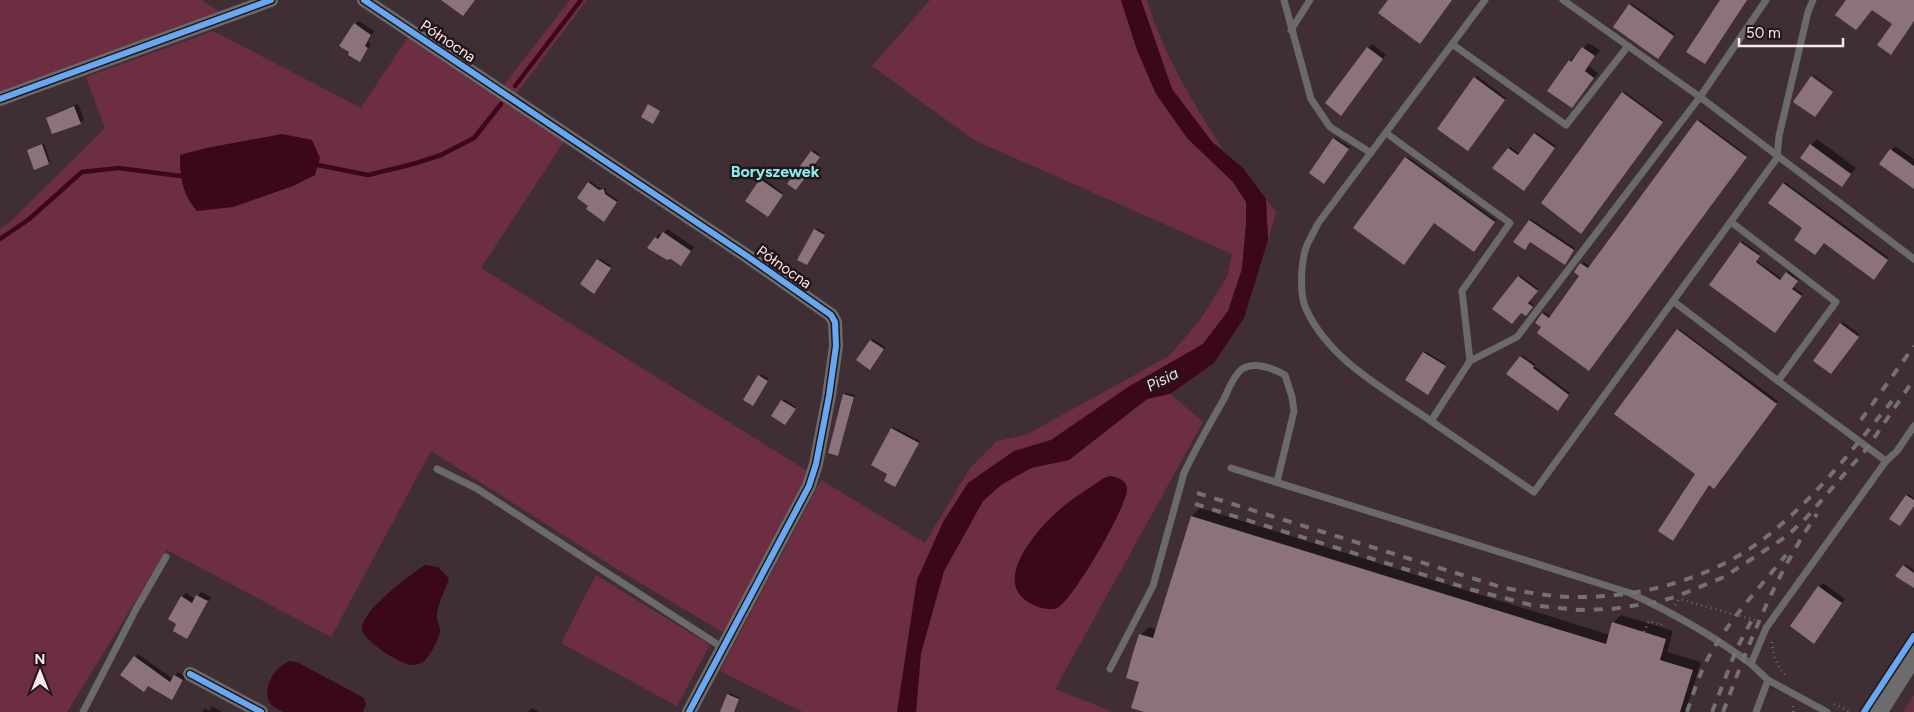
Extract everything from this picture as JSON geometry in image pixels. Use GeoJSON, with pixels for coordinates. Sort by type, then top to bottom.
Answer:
{"type":"FeatureCollection","features":[{"type":"Feature","properties":{"kind":"main road"},"geometry":{"type":"LineString","coordinates":[[1878,712],[1914,655]]}},
{"type":"Feature","properties":{"kind":"street"},"geometry":{"type":"LineString","coordinates":[[0,99],[271,0]]}},
{"type":"Feature","properties":{"kind":"street","name":"Północna"},"geometry":{"type":"LineString","coordinates":[[364,0],[747,256],[831,315],[835,322],[836,346],[829,396],[816,464],[809,486],[689,712]]}},
{"type":"Feature","properties":{"kind":"street"},"geometry":{"type":"LineString","coordinates":[[190,674],[262,712]]}},
{"type":"Feature","properties":{"kind":"lane"},"geometry":{"type":"LineString","coordinates":[[1284,0],[1311,99],[1330,127],[1370,153]]}},
{"type":"Feature","properties":{"kind":"lane"},"geometry":{"type":"LineString","coordinates":[[1291,30],[1310,0]]}},
{"type":"Feature","properties":{"kind":"lane"},"geometry":{"type":"LineString","coordinates":[[1485,0],[1319,222],[1306,247],[1302,269],[1302,289],[1305,307],[1329,343],[1357,372],[1432,421],[1534,492],[1777,158],[1781,127],[1808,12],[1813,0]]}},
{"type":"Feature","properties":{"kind":"lane"},"geometry":{"type":"LineString","coordinates":[[1563,0],[1700,98],[1777,158],[1914,259]]}},
{"type":"Feature","properties":{"kind":"lane"},"geometry":{"type":"LineString","coordinates":[[1432,421],[1470,361],[1516,337],[1700,98],[1766,0]]}},
{"type":"Feature","properties":{"kind":"lane"},"geometry":{"type":"LineString","coordinates":[[1452,44],[1566,125],[1628,46]]}},
{"type":"Feature","properties":{"kind":"lane"},"geometry":{"type":"LineString","coordinates":[[1386,133],[1510,223],[1462,291],[1470,361]]}},
{"type":"Feature","properties":{"kind":"lane"},"geometry":{"type":"LineString","coordinates":[[1730,222],[1836,302],[1778,381]]}},
{"type":"Feature","properties":{"kind":"lane"},"geometry":{"type":"LineString","coordinates":[[1673,301],[1886,461]]}},
{"type":"Feature","properties":{"kind":"lane"},"geometry":{"type":"LineString","coordinates":[[1110,668],[1153,586],[1184,473],[1237,376],[1242,369],[1255,365],[1276,369],[1285,376],[1292,397],[1294,411],[1277,482]]}},
{"type":"Feature","properties":{"kind":"lane"},"geometry":{"type":"LineString","coordinates":[[1752,664],[1766,628],[1886,461],[1897,451],[1914,426]]}},
{"type":"Feature","properties":{"kind":"lane"},"geometry":{"type":"LineString","coordinates":[[1231,468],[1630,593],[1670,612],[1719,641],[1752,664],[1768,680],[1827,712]]}},
{"type":"Feature","properties":{"kind":"lane"},"geometry":{"type":"LineString","coordinates":[[437,469],[476,488],[723,648]]}},
{"type":"Feature","properties":{"kind":"lane"},"geometry":{"type":"LineString","coordinates":[[83,712],[136,609],[166,557]]}},
{"type":"Feature","properties":{"kind":"lane"},"geometry":{"type":"LineString","coordinates":[[1756,712],[1768,680]]}},
{"type":"Feature","properties":{"kind":"path"},"geometry":{"type":"LineString","coordinates":[[1644,632],[1649,622],[1660,625],[1679,598],[1752,618],[1774,634],[1772,646],[1779,669],[1786,677],[1794,681]]}},
{"type":"Feature","properties":{"kind":"shaded area"},"geometry":{"type":"Polygon","coordinates":[[[0,0],[202,0],[219,12],[0,92],[0,0]]]}},
{"type":"Feature","properties":{"kind":"shaded area"},"geometry":{"type":"Polygon","coordinates":[[[570,0],[587,0],[516,94],[504,85],[570,0]]]}},
{"type":"Feature","properties":{"kind":"shaded area"},"geometry":{"type":"Polygon","coordinates":[[[930,0],[1121,0],[1137,50],[1187,138],[1233,182],[1246,202],[1242,269],[1228,311],[1203,344],[1051,440],[1014,451],[917,580],[897,712],[803,712],[720,671],[821,480],[925,543],[970,468],[997,441],[1026,435],[1169,356],[1200,320],[1227,277],[1232,254],[974,140],[872,66],[930,0]]]}},
{"type":"Feature","properties":{"kind":"shaded area"},"geometry":{"type":"Polygon","coordinates":[[[1141,0],[1147,0],[1170,58],[1189,95],[1222,148],[1213,143],[1172,89],[1141,0]]]}},
{"type":"Feature","properties":{"kind":"shaded area"},"geometry":{"type":"Polygon","coordinates":[[[213,31],[361,108],[408,37],[564,141],[481,268],[809,472],[724,633],[617,569],[431,451],[331,637],[167,550],[67,712],[0,712],[0,229],[9,223],[105,128],[86,77],[213,31]]]}},
{"type":"Feature","properties":{"kind":"shaded area"},"geometry":{"type":"Polygon","coordinates":[[[1266,199],[1276,212],[1268,240],[1266,199]]]}},
{"type":"Feature","properties":{"kind":"shaded area"},"geometry":{"type":"Polygon","coordinates":[[[1168,392],[1203,422],[1055,689],[1113,712],[916,712],[921,653],[944,571],[983,501],[1001,485],[1031,468],[1069,460],[1147,399],[1168,392]]]}},
{"type":"Feature","properties":{"kind":"shaded area"},"geometry":{"type":"Polygon","coordinates":[[[596,575],[710,645],[677,706],[561,643],[596,575]]]}},
{"type":"Feature","properties":{"kind":"shaded area"},"geometry":{"type":"Polygon","coordinates":[[[1914,695],[1914,712],[1903,712],[1914,695]]]}},
{"type":"Feature","properties":{"kind":"water","name":"Pisia"},"geometry":{"type":"Polygon","coordinates":[[[1121,0],[1141,0],[1172,89],[1213,143],[1243,168],[1266,199],[1268,240],[1244,318],[1214,363],[1170,394],[1147,399],[1069,460],[1031,468],[1001,485],[983,501],[944,571],[921,653],[916,712],[897,712],[917,580],[943,522],[968,483],[1014,451],[1051,440],[1128,387],[1203,344],[1228,311],[1242,269],[1246,202],[1233,182],[1187,138],[1156,94],[1137,50],[1121,0]]]}},
{"type":"Feature","properties":{"kind":"water"},"geometry":{"type":"Polygon","coordinates":[[[282,134],[312,140],[320,158],[315,175],[293,186],[233,207],[197,211],[185,192],[180,155],[206,148],[282,134]]]}},
{"type":"Feature","properties":{"kind":"water"},"geometry":{"type":"Polygon","coordinates":[[[1110,476],[1119,478],[1125,483],[1127,488],[1125,498],[1110,531],[1075,589],[1055,609],[1033,605],[1025,600],[1017,590],[1015,579],[1017,567],[1031,541],[1062,507],[1104,478],[1110,476]]]}},
{"type":"Feature","properties":{"kind":"water"},"geometry":{"type":"Polygon","coordinates":[[[425,565],[438,567],[449,578],[438,610],[437,618],[440,632],[437,641],[425,660],[412,665],[400,661],[383,651],[368,639],[362,629],[364,621],[378,603],[399,584],[425,565]]]}},
{"type":"Feature","properties":{"kind":"water"},"geometry":{"type":"Polygon","coordinates":[[[290,661],[299,663],[364,698],[366,704],[363,712],[283,712],[272,706],[268,700],[267,693],[270,679],[279,668],[290,661]]]}},
{"type":"Feature","properties":{"kind":"building"},"geometry":{"type":"Polygon","coordinates":[[[441,0],[475,0],[463,16],[441,0]]]}},
{"type":"Feature","properties":{"kind":"building"},"geometry":{"type":"Polygon","coordinates":[[[1388,0],[1452,0],[1420,44],[1378,13],[1388,0]]]}},
{"type":"Feature","properties":{"kind":"building"},"geometry":{"type":"Polygon","coordinates":[[[1720,0],[1747,0],[1705,64],[1686,52],[1720,0]]]}},
{"type":"Feature","properties":{"kind":"building"},"geometry":{"type":"Polygon","coordinates":[[[1846,0],[1914,0],[1914,21],[1891,55],[1877,45],[1892,24],[1872,10],[1856,30],[1835,15],[1846,0]]]}},
{"type":"Feature","properties":{"kind":"building"},"geometry":{"type":"Polygon","coordinates":[[[1629,4],[1674,36],[1658,59],[1613,27],[1629,4]]]}},
{"type":"Feature","properties":{"kind":"building"},"geometry":{"type":"Polygon","coordinates":[[[354,23],[371,35],[365,46],[368,48],[360,62],[348,55],[349,52],[339,46],[354,23]]]}},
{"type":"Feature","properties":{"kind":"building"},"geometry":{"type":"Polygon","coordinates":[[[1367,47],[1383,59],[1341,116],[1325,103],[1367,47]]]}},
{"type":"Feature","properties":{"kind":"building"},"geometry":{"type":"Polygon","coordinates":[[[1582,47],[1595,56],[1585,71],[1594,78],[1572,108],[1547,91],[1569,60],[1571,62],[1582,47]]]}},
{"type":"Feature","properties":{"kind":"building"},"geometry":{"type":"Polygon","coordinates":[[[1811,76],[1833,92],[1815,117],[1793,102],[1811,76]]]}},
{"type":"Feature","properties":{"kind":"building"},"geometry":{"type":"Polygon","coordinates":[[[1474,77],[1505,100],[1468,151],[1437,129],[1474,77]]]}},
{"type":"Feature","properties":{"kind":"building"},"geometry":{"type":"Polygon","coordinates":[[[1622,92],[1663,122],[1581,234],[1541,203],[1622,92]]]}},
{"type":"Feature","properties":{"kind":"building"},"geometry":{"type":"Polygon","coordinates":[[[648,104],[660,111],[653,124],[641,117],[648,104]]]}},
{"type":"Feature","properties":{"kind":"building"},"geometry":{"type":"Polygon","coordinates":[[[74,106],[81,124],[52,134],[46,118],[74,106]]]}},
{"type":"Feature","properties":{"kind":"building"},"geometry":{"type":"Polygon","coordinates":[[[1697,120],[1747,157],[1589,371],[1537,333],[1541,327],[1535,323],[1542,313],[1549,318],[1579,276],[1574,272],[1580,263],[1588,268],[1697,120]]]}},
{"type":"Feature","properties":{"kind":"building"},"geometry":{"type":"Polygon","coordinates":[[[1534,133],[1555,148],[1524,191],[1492,168],[1508,148],[1518,155],[1534,133]]]}},
{"type":"Feature","properties":{"kind":"building"},"geometry":{"type":"Polygon","coordinates":[[[1333,138],[1349,149],[1324,184],[1309,173],[1333,138]]]}},
{"type":"Feature","properties":{"kind":"building"},"geometry":{"type":"Polygon","coordinates":[[[42,144],[49,164],[34,170],[27,150],[42,144]]]}},
{"type":"Feature","properties":{"kind":"building"},"geometry":{"type":"Polygon","coordinates":[[[1810,144],[1851,174],[1842,187],[1800,158],[1810,144]]]}},
{"type":"Feature","properties":{"kind":"building"},"geometry":{"type":"Polygon","coordinates":[[[1890,149],[1914,166],[1914,189],[1879,164],[1890,149]]]}},
{"type":"Feature","properties":{"kind":"building"},"geometry":{"type":"Polygon","coordinates":[[[811,151],[820,157],[796,190],[787,184],[811,151]]]}},
{"type":"Feature","properties":{"kind":"building"},"geometry":{"type":"Polygon","coordinates":[[[1405,157],[1495,222],[1474,252],[1434,223],[1404,265],[1353,228],[1405,157]]]}},
{"type":"Feature","properties":{"kind":"building"},"geometry":{"type":"Polygon","coordinates":[[[760,179],[783,195],[768,217],[745,201],[760,179]]]}},
{"type":"Feature","properties":{"kind":"building"},"geometry":{"type":"Polygon","coordinates":[[[588,182],[599,190],[604,189],[605,194],[617,202],[604,222],[586,209],[588,206],[577,198],[588,182]]]}},
{"type":"Feature","properties":{"kind":"building"},"geometry":{"type":"Polygon","coordinates":[[[1783,183],[1888,260],[1874,280],[1824,243],[1815,255],[1794,240],[1802,228],[1768,203],[1783,183]]]}},
{"type":"Feature","properties":{"kind":"building"},"geometry":{"type":"Polygon","coordinates":[[[1529,220],[1574,250],[1565,265],[1530,242],[1525,250],[1513,242],[1529,220]]]}},
{"type":"Feature","properties":{"kind":"building"},"geometry":{"type":"Polygon","coordinates":[[[814,229],[825,235],[807,265],[797,260],[814,229]]]}},
{"type":"Feature","properties":{"kind":"building"},"geometry":{"type":"Polygon","coordinates":[[[663,232],[691,251],[681,266],[671,259],[667,260],[647,248],[655,237],[658,239],[663,232]]]}},
{"type":"Feature","properties":{"kind":"building"},"geometry":{"type":"Polygon","coordinates":[[[1740,242],[1760,256],[1756,262],[1780,280],[1786,272],[1798,281],[1792,289],[1802,296],[1775,333],[1709,285],[1740,242]]]}},
{"type":"Feature","properties":{"kind":"building"},"geometry":{"type":"Polygon","coordinates":[[[597,259],[611,268],[594,294],[580,284],[597,259]]]}},
{"type":"Feature","properties":{"kind":"building"},"geometry":{"type":"Polygon","coordinates":[[[1518,276],[1538,291],[1528,303],[1533,307],[1526,316],[1521,313],[1512,324],[1492,309],[1518,276]]]}},
{"type":"Feature","properties":{"kind":"building"},"geometry":{"type":"Polygon","coordinates":[[[1840,323],[1859,337],[1831,374],[1813,361],[1840,323]]]}},
{"type":"Feature","properties":{"kind":"building"},"geometry":{"type":"Polygon","coordinates":[[[1677,329],[1777,404],[1714,489],[1709,485],[1673,541],[1658,531],[1695,474],[1614,414],[1677,329]]]}},
{"type":"Feature","properties":{"kind":"building"},"geometry":{"type":"Polygon","coordinates":[[[870,340],[884,349],[870,370],[856,360],[870,340]]]}},
{"type":"Feature","properties":{"kind":"building"},"geometry":{"type":"Polygon","coordinates":[[[1423,352],[1446,366],[1428,395],[1405,380],[1423,352]]]}},
{"type":"Feature","properties":{"kind":"building"},"geometry":{"type":"Polygon","coordinates":[[[1520,356],[1569,395],[1558,411],[1506,374],[1520,356]]]}},
{"type":"Feature","properties":{"kind":"building"},"geometry":{"type":"Polygon","coordinates":[[[758,375],[768,381],[753,406],[743,400],[758,375]]]}},
{"type":"Feature","properties":{"kind":"building"},"geometry":{"type":"Polygon","coordinates":[[[843,394],[854,397],[838,456],[828,453],[843,394]]]}},
{"type":"Feature","properties":{"kind":"building"},"geometry":{"type":"Polygon","coordinates":[[[781,400],[796,409],[785,425],[771,416],[781,400]]]}},
{"type":"Feature","properties":{"kind":"building"},"geometry":{"type":"Polygon","coordinates":[[[891,428],[919,443],[895,487],[884,481],[887,474],[871,465],[891,428]]]}},
{"type":"Feature","properties":{"kind":"building"},"geometry":{"type":"Polygon","coordinates":[[[1906,495],[1914,500],[1914,506],[1900,526],[1889,519],[1906,495]]]}},
{"type":"Feature","properties":{"kind":"building"},"geometry":{"type":"Polygon","coordinates":[[[1191,516],[1606,644],[1612,622],[1666,639],[1660,660],[1693,670],[1680,712],[1144,712],[1131,708],[1139,682],[1126,678],[1133,653],[1139,634],[1153,638],[1191,516]]]}},
{"type":"Feature","properties":{"kind":"building"},"geometry":{"type":"Polygon","coordinates":[[[1903,565],[1914,573],[1914,588],[1895,576],[1903,565]]]}},
{"type":"Feature","properties":{"kind":"building"},"geometry":{"type":"Polygon","coordinates":[[[1818,586],[1842,603],[1814,644],[1790,626],[1818,586]]]}},
{"type":"Feature","properties":{"kind":"building"},"geometry":{"type":"Polygon","coordinates":[[[196,595],[208,601],[187,639],[173,631],[176,624],[168,619],[181,596],[192,603],[196,595]]]}},
{"type":"Feature","properties":{"kind":"building"},"geometry":{"type":"Polygon","coordinates":[[[134,656],[170,682],[174,675],[183,680],[172,700],[148,686],[144,692],[120,675],[134,656]]]}},
{"type":"Feature","properties":{"kind":"building"},"geometry":{"type":"Polygon","coordinates":[[[727,694],[739,699],[734,712],[720,712],[727,694]]]}},
{"type":"Feature","properties":{"kind":"waterway"},"geometry":{"type":"LineString","coordinates":[[515,86],[581,0]]}},
{"type":"Feature","properties":{"kind":"waterway"},"geometry":{"type":"LineString","coordinates":[[318,165],[368,175],[441,155],[474,138],[501,104]]}},
{"type":"Feature","properties":{"kind":"waterway"},"geometry":{"type":"LineString","coordinates":[[0,239],[28,220],[82,172],[119,168],[180,176]]}},
{"type":"Feature","properties":{"kind":"railway"},"geometry":{"type":"LineString","coordinates":[[1861,420],[1914,346]]}},
{"type":"Feature","properties":{"kind":"railway"},"geometry":{"type":"LineString","coordinates":[[1195,504],[1473,590],[1531,605],[1578,610],[1612,609],[1657,602],[1675,597],[1724,577],[1787,536],[1806,518],[1868,447],[1914,379]]}},
{"type":"Feature","properties":{"kind":"railway"},"geometry":{"type":"LineString","coordinates":[[1197,493],[1501,587],[1535,594],[1569,597],[1625,594],[1680,582],[1731,560],[1755,545],[1777,528],[1808,499],[1838,467],[1892,401]]}},
{"type":"Feature","properties":{"kind":"railway"},"geometry":{"type":"LineString","coordinates":[[1723,712],[1753,635],[1775,586],[1817,514]]}},
{"type":"Feature","properties":{"kind":"railway"},"geometry":{"type":"LineString","coordinates":[[1687,712],[1703,668],[1720,638],[1741,609],[1786,555]]}},
{"type":"Feature","properties":{"kind":"railway"},"geometry":{"type":"LineString","coordinates":[[1712,712],[1737,648],[1755,614]]}},
{"type":"Feature","properties":{"kind":"cycle path"},"geometry":{"type":"LineString","coordinates":[[0,99],[271,0]]}},
{"type":"Feature","properties":{"kind":"cycle path"},"geometry":{"type":"LineString","coordinates":[[364,0],[747,256],[831,315],[835,322],[836,346],[829,396],[816,464],[809,486],[689,712]]}},
{"type":"Feature","properties":{"kind":"cycle path"},"geometry":{"type":"LineString","coordinates":[[1864,712],[1914,636]]}},
{"type":"Feature","properties":{"kind":"cycle path"},"geometry":{"type":"LineString","coordinates":[[190,674],[261,712]]}},
{"type":"Feature","properties":{"kind":"district","name":"Boryszewek"},"geometry":{"type":"Point","coordinates":[775,171]}}]}
